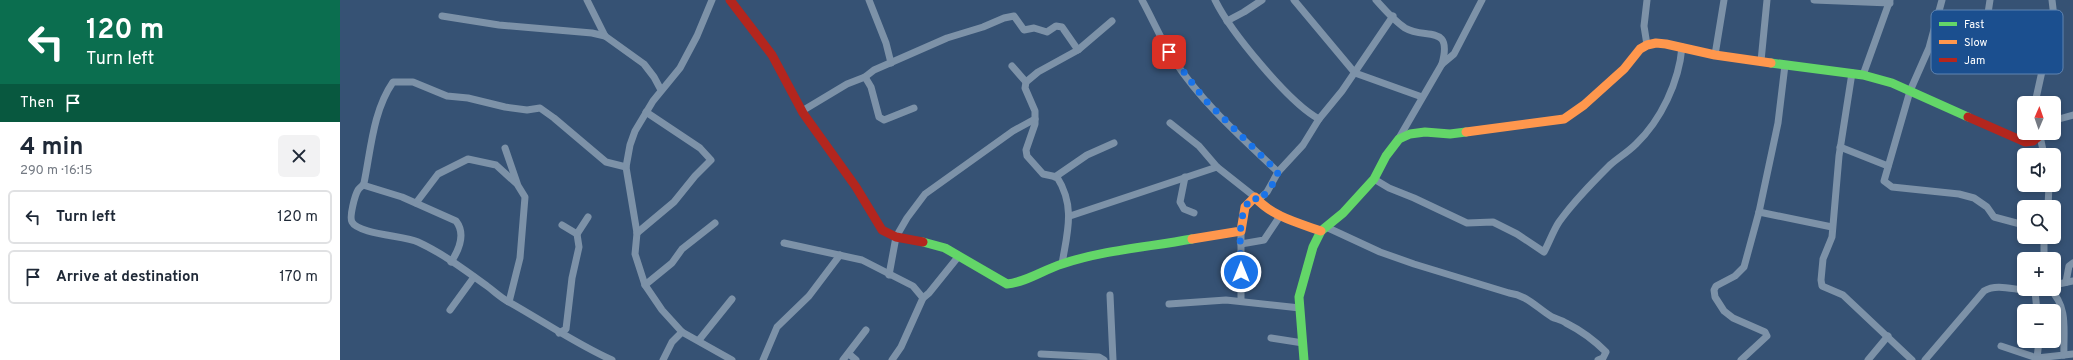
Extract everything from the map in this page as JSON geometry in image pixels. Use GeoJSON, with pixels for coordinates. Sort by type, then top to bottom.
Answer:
{"type":"FeatureCollection","features":[{"type":"Feature","properties":{"kind":"street"},"geometry":{"type":"LineString","coordinates":[[587,0],[605,36]]}},
{"type":"Feature","properties":{"kind":"street"},"geometry":{"type":"LineString","coordinates":[[712,0],[685,59],[646,112],[630,145],[626,167],[637,233],[635,254],[645,285],[662,310],[682,332],[699,340],[732,360]]}},
{"type":"Feature","properties":{"kind":"street"},"geometry":{"type":"LineString","coordinates":[[730,0],[772,55],[802,110],[847,177],[856,187],[882,230],[896,237],[930,243],[945,248],[958,257],[1007,284],[1017,283],[1062,264],[1129,250],[1241,232]]}},
{"type":"Feature","properties":{"kind":"street"},"geometry":{"type":"LineString","coordinates":[[868,0],[886,43],[890,63]]}},
{"type":"Feature","properties":{"kind":"street"},"geometry":{"type":"LineString","coordinates":[[1142,0],[1158,34],[1175,61],[1205,100],[1278,172]]}},
{"type":"Feature","properties":{"kind":"street"},"geometry":{"type":"LineString","coordinates":[[1215,0],[1227,21],[1258,62],[1307,112],[1319,119]]}},
{"type":"Feature","properties":{"kind":"street"},"geometry":{"type":"LineString","coordinates":[[1227,21],[1262,0]]}},
{"type":"Feature","properties":{"kind":"street"},"geometry":{"type":"LineString","coordinates":[[1294,0],[1354,73],[1422,97]]}},
{"type":"Feature","properties":{"kind":"street"},"geometry":{"type":"LineString","coordinates":[[1304,360],[1300,297],[1303,279],[1313,247],[1323,229],[1344,213],[1374,179],[1386,156],[1399,139],[1442,64],[1446,48],[1443,41],[1433,33],[1413,31],[1405,28],[1376,0]]}},
{"type":"Feature","properties":{"kind":"street"},"geometry":{"type":"LineString","coordinates":[[1442,64],[1454,54],[1482,0]]}},
{"type":"Feature","properties":{"kind":"street"},"geometry":{"type":"LineString","coordinates":[[1647,0],[1644,26],[1647,45]]}},
{"type":"Feature","properties":{"kind":"street"},"geometry":{"type":"LineString","coordinates":[[1715,55],[1724,0]]}},
{"type":"Feature","properties":{"kind":"street"},"geometry":{"type":"LineString","coordinates":[[1761,61],[1767,0]]}},
{"type":"Feature","properties":{"kind":"street"},"geometry":{"type":"LineString","coordinates":[[1814,0],[1890,1],[1862,75]]}},
{"type":"Feature","properties":{"kind":"street"},"geometry":{"type":"LineString","coordinates":[[1939,10],[1942,0]]}},
{"type":"Feature","properties":{"kind":"street"},"geometry":{"type":"LineString","coordinates":[[1988,10],[1990,0]]}},
{"type":"Feature","properties":{"kind":"street"},"geometry":{"type":"LineString","coordinates":[[2052,0],[2053,10]]}},
{"type":"Feature","properties":{"kind":"street"},"geometry":{"type":"LineString","coordinates":[[442,16],[499,25],[592,33],[605,36],[644,64],[654,77],[661,90]]}},
{"type":"Feature","properties":{"kind":"street"},"geometry":{"type":"LineString","coordinates":[[802,110],[847,84],[865,77],[874,70],[948,38],[1014,16],[1024,30],[1034,28],[1047,32],[1056,26],[1062,27],[1078,50]]}},
{"type":"Feature","properties":{"kind":"street"},"geometry":{"type":"LineString","coordinates":[[1241,301],[1241,232],[1243,209],[1249,200],[1256,199],[1267,192],[1278,172],[1303,145],[1319,119],[1354,73],[1393,16]]}},
{"type":"Feature","properties":{"kind":"street"},"geometry":{"type":"LineString","coordinates":[[1062,264],[1070,216],[1066,196],[1059,181],[1043,174],[1026,156],[1026,150],[1035,119],[1035,111],[1025,88],[1026,82],[1038,72],[1078,50],[1112,22]]}},
{"type":"Feature","properties":{"kind":"street"},"geometry":{"type":"LineString","coordinates":[[1931,41],[1910,91],[1884,181],[1892,187],[1959,194],[1974,198],[1987,207],[1994,217],[2017,223]]}},
{"type":"Feature","properties":{"kind":"street"},"geometry":{"type":"LineString","coordinates":[[1399,139],[1410,134],[1425,132],[1450,134],[1564,119],[1584,105],[1624,69],[1640,49],[1647,45],[1656,43],[1682,47],[1715,55],[1862,75],[1892,83],[2017,138]]}},
{"type":"Feature","properties":{"kind":"street"},"geometry":{"type":"LineString","coordinates":[[1374,179],[1389,188],[1467,223],[1493,222],[1517,234],[1544,252],[1558,223],[1584,192],[1610,165],[1636,144],[1655,120],[1672,88],[1681,61],[1682,47]]}},
{"type":"Feature","properties":{"kind":"street"},"geometry":{"type":"LineString","coordinates":[[1740,360],[1767,336],[1765,332],[1733,318],[1724,311],[1715,297],[1714,290],[1716,286],[1736,276],[1744,267],[1759,212],[1778,123],[1785,65]]}},
{"type":"Feature","properties":{"kind":"street"},"geometry":{"type":"LineString","coordinates":[[1012,66],[1026,82]]}},
{"type":"Feature","properties":{"kind":"street"},"geometry":{"type":"LineString","coordinates":[[1852,73],[1840,148],[1832,237],[1823,259],[1821,280],[1822,286],[1843,295],[1912,360]]}},
{"type":"Feature","properties":{"kind":"street"},"geometry":{"type":"LineString","coordinates":[[2037,96],[2041,74]]}},
{"type":"Feature","properties":{"kind":"street"},"geometry":{"type":"LineString","coordinates":[[865,77],[871,88],[879,117],[884,120],[914,108]]}},
{"type":"Feature","properties":{"kind":"street"},"geometry":{"type":"LineString","coordinates":[[612,360],[559,333],[536,316],[508,302],[452,262],[417,242],[401,236],[370,231],[354,224],[351,220],[354,201],[358,190],[363,185],[373,131],[387,92],[393,82],[413,82],[446,96],[468,98],[506,107],[527,110],[540,108],[606,162],[626,167]]}},
{"type":"Feature","properties":{"kind":"street"},"geometry":{"type":"LineString","coordinates":[[637,233],[674,202],[695,176],[711,160],[700,148],[646,112]]}},
{"type":"Feature","properties":{"kind":"street"},"geometry":{"type":"LineString","coordinates":[[2061,118],[2073,115]]}},
{"type":"Feature","properties":{"kind":"street"},"geometry":{"type":"LineString","coordinates":[[889,275],[896,237],[907,218],[925,194],[1013,131],[1035,119]]}},
{"type":"Feature","properties":{"kind":"street"},"geometry":{"type":"LineString","coordinates":[[1170,123],[1199,146],[1217,167],[1256,199],[1280,216],[1323,229],[1414,264],[1509,293],[1517,294],[1538,306],[1551,316],[1576,328],[1599,345],[1606,352],[1603,358],[1598,360]]}},
{"type":"Feature","properties":{"kind":"street"},"geometry":{"type":"LineString","coordinates":[[1055,178],[1087,155],[1114,143]]}},
{"type":"Feature","properties":{"kind":"street"},"geometry":{"type":"LineString","coordinates":[[505,148],[517,184],[525,197],[524,224],[520,258],[508,302]]}},
{"type":"Feature","properties":{"kind":"street"},"geometry":{"type":"LineString","coordinates":[[1840,148],[1888,166]]}},
{"type":"Feature","properties":{"kind":"street"},"geometry":{"type":"LineString","coordinates":[[416,203],[438,174],[468,159],[496,165],[517,184]]}},
{"type":"Feature","properties":{"kind":"street"},"geometry":{"type":"LineString","coordinates":[[1070,216],[1217,167]]}},
{"type":"Feature","properties":{"kind":"street"},"geometry":{"type":"LineString","coordinates":[[1186,177],[1180,202],[1184,209],[1194,213]]}},
{"type":"Feature","properties":{"kind":"street"},"geometry":{"type":"LineString","coordinates":[[363,185],[385,191],[456,221],[459,224],[462,238],[452,262]]}},
{"type":"Feature","properties":{"kind":"street"},"geometry":{"type":"LineString","coordinates":[[1759,212],[1832,227]]}},
{"type":"Feature","properties":{"kind":"street"},"geometry":{"type":"LineString","coordinates":[[1242,244],[1264,240],[1280,216]]}},
{"type":"Feature","properties":{"kind":"street"},"geometry":{"type":"LineString","coordinates":[[559,333],[566,329],[572,278],[579,247],[577,234],[588,217]]}},
{"type":"Feature","properties":{"kind":"street"},"geometry":{"type":"LineString","coordinates":[[645,285],[672,263],[682,249],[715,223]]}},
{"type":"Feature","properties":{"kind":"street"},"geometry":{"type":"LineString","coordinates":[[562,226],[577,234]]}},
{"type":"Feature","properties":{"kind":"street"},"geometry":{"type":"LineString","coordinates":[[784,243],[862,260],[913,286],[923,298]]}},
{"type":"Feature","properties":{"kind":"street"},"geometry":{"type":"LineString","coordinates":[[763,360],[774,332],[781,322],[809,296],[840,255]]}},
{"type":"Feature","properties":{"kind":"street"},"geometry":{"type":"LineString","coordinates":[[892,360],[901,347],[923,298],[930,293],[958,257]]}},
{"type":"Feature","properties":{"kind":"street"},"geometry":{"type":"LineString","coordinates":[[2069,281],[2069,266],[2073,263]]}},
{"type":"Feature","properties":{"kind":"street"},"geometry":{"type":"LineString","coordinates":[[450,310],[474,277]]}},
{"type":"Feature","properties":{"kind":"street"},"geometry":{"type":"LineString","coordinates":[[1925,360],[1984,291],[2003,288],[2017,289]]}},
{"type":"Feature","properties":{"kind":"street"},"geometry":{"type":"LineString","coordinates":[[1110,295],[1113,360]]}},
{"type":"Feature","properties":{"kind":"street"},"geometry":{"type":"LineString","coordinates":[[2055,296],[2064,316],[2064,355]]}},
{"type":"Feature","properties":{"kind":"street"},"geometry":{"type":"LineString","coordinates":[[699,340],[732,300]]}},
{"type":"Feature","properties":{"kind":"street"},"geometry":{"type":"LineString","coordinates":[[1169,304],[1226,300],[1300,308]]}},
{"type":"Feature","properties":{"kind":"street"},"geometry":{"type":"LineString","coordinates":[[843,360],[866,330]]}},
{"type":"Feature","properties":{"kind":"street"},"geometry":{"type":"LineString","coordinates":[[663,360],[669,346],[682,332]]}},
{"type":"Feature","properties":{"kind":"street"},"geometry":{"type":"LineString","coordinates":[[1868,360],[1888,336]]}},
{"type":"Feature","properties":{"kind":"street"},"geometry":{"type":"LineString","coordinates":[[1271,338],[1303,343]]}},
{"type":"Feature","properties":{"kind":"street"},"geometry":{"type":"LineString","coordinates":[[2001,346],[2037,358],[2073,354]]}},
{"type":"Feature","properties":{"kind":"street"},"geometry":{"type":"LineString","coordinates":[[2037,358],[2038,348]]}},
{"type":"Feature","properties":{"kind":"street"},"geometry":{"type":"LineString","coordinates":[[849,354],[856,360]]}},
{"type":"Feature","properties":{"kind":"street"},"geometry":{"type":"LineString","coordinates":[[1041,354],[1098,357],[1104,360]]}},
{"type":"Feature","properties":{"kind":"traffic: fast"},"geometry":{"type":"LineString","coordinates":[[1771,63],[1863,75],[1892,83],[1968,117]]}},
{"type":"Feature","properties":{"kind":"traffic: fast"},"geometry":{"type":"LineString","coordinates":[[1304,360],[1299,297],[1313,247],[1321,231],[1343,213],[1374,179],[1386,156],[1399,139],[1410,134],[1425,132],[1450,134],[1466,132]]}},
{"type":"Feature","properties":{"kind":"traffic: fast"},"geometry":{"type":"LineString","coordinates":[[923,242],[945,248],[1007,284],[1021,281],[1055,266],[1094,255],[1192,239]]}},
{"type":"Feature","properties":{"kind":"traffic: slow"},"geometry":{"type":"LineString","coordinates":[[1466,132],[1564,119],[1584,105],[1624,69],[1640,49],[1647,45],[1656,43],[1666,44],[1715,55],[1771,63]]}},
{"type":"Feature","properties":{"kind":"traffic: slow"},"geometry":{"type":"LineString","coordinates":[[1192,239],[1241,231],[1245,207],[1255,197],[1261,204],[1277,214],[1294,222],[1321,231]]}},
{"type":"Feature","properties":{"kind":"traffic: jam"},"geometry":{"type":"LineString","coordinates":[[730,0],[772,55],[803,113],[856,187],[882,230],[896,237],[923,242]]}},
{"type":"Feature","properties":{"kind":"traffic: jam"},"geometry":{"type":"LineString","coordinates":[[1968,117],[2017,138]]}},
{"type":"Feature","properties":{"kind":"traffic: jam"},"geometry":{"type":"LineString","coordinates":[[2020,140],[2025,142],[2034,140]]}},
{"type":"Feature","properties":{"kind":"route"},"geometry":{"type":"LineString","coordinates":[[1169,52],[1205,100],[1278,172],[1277,177],[1263,198],[1257,201],[1255,197],[1249,200],[1243,209],[1241,232],[1241,272]]}}]}
